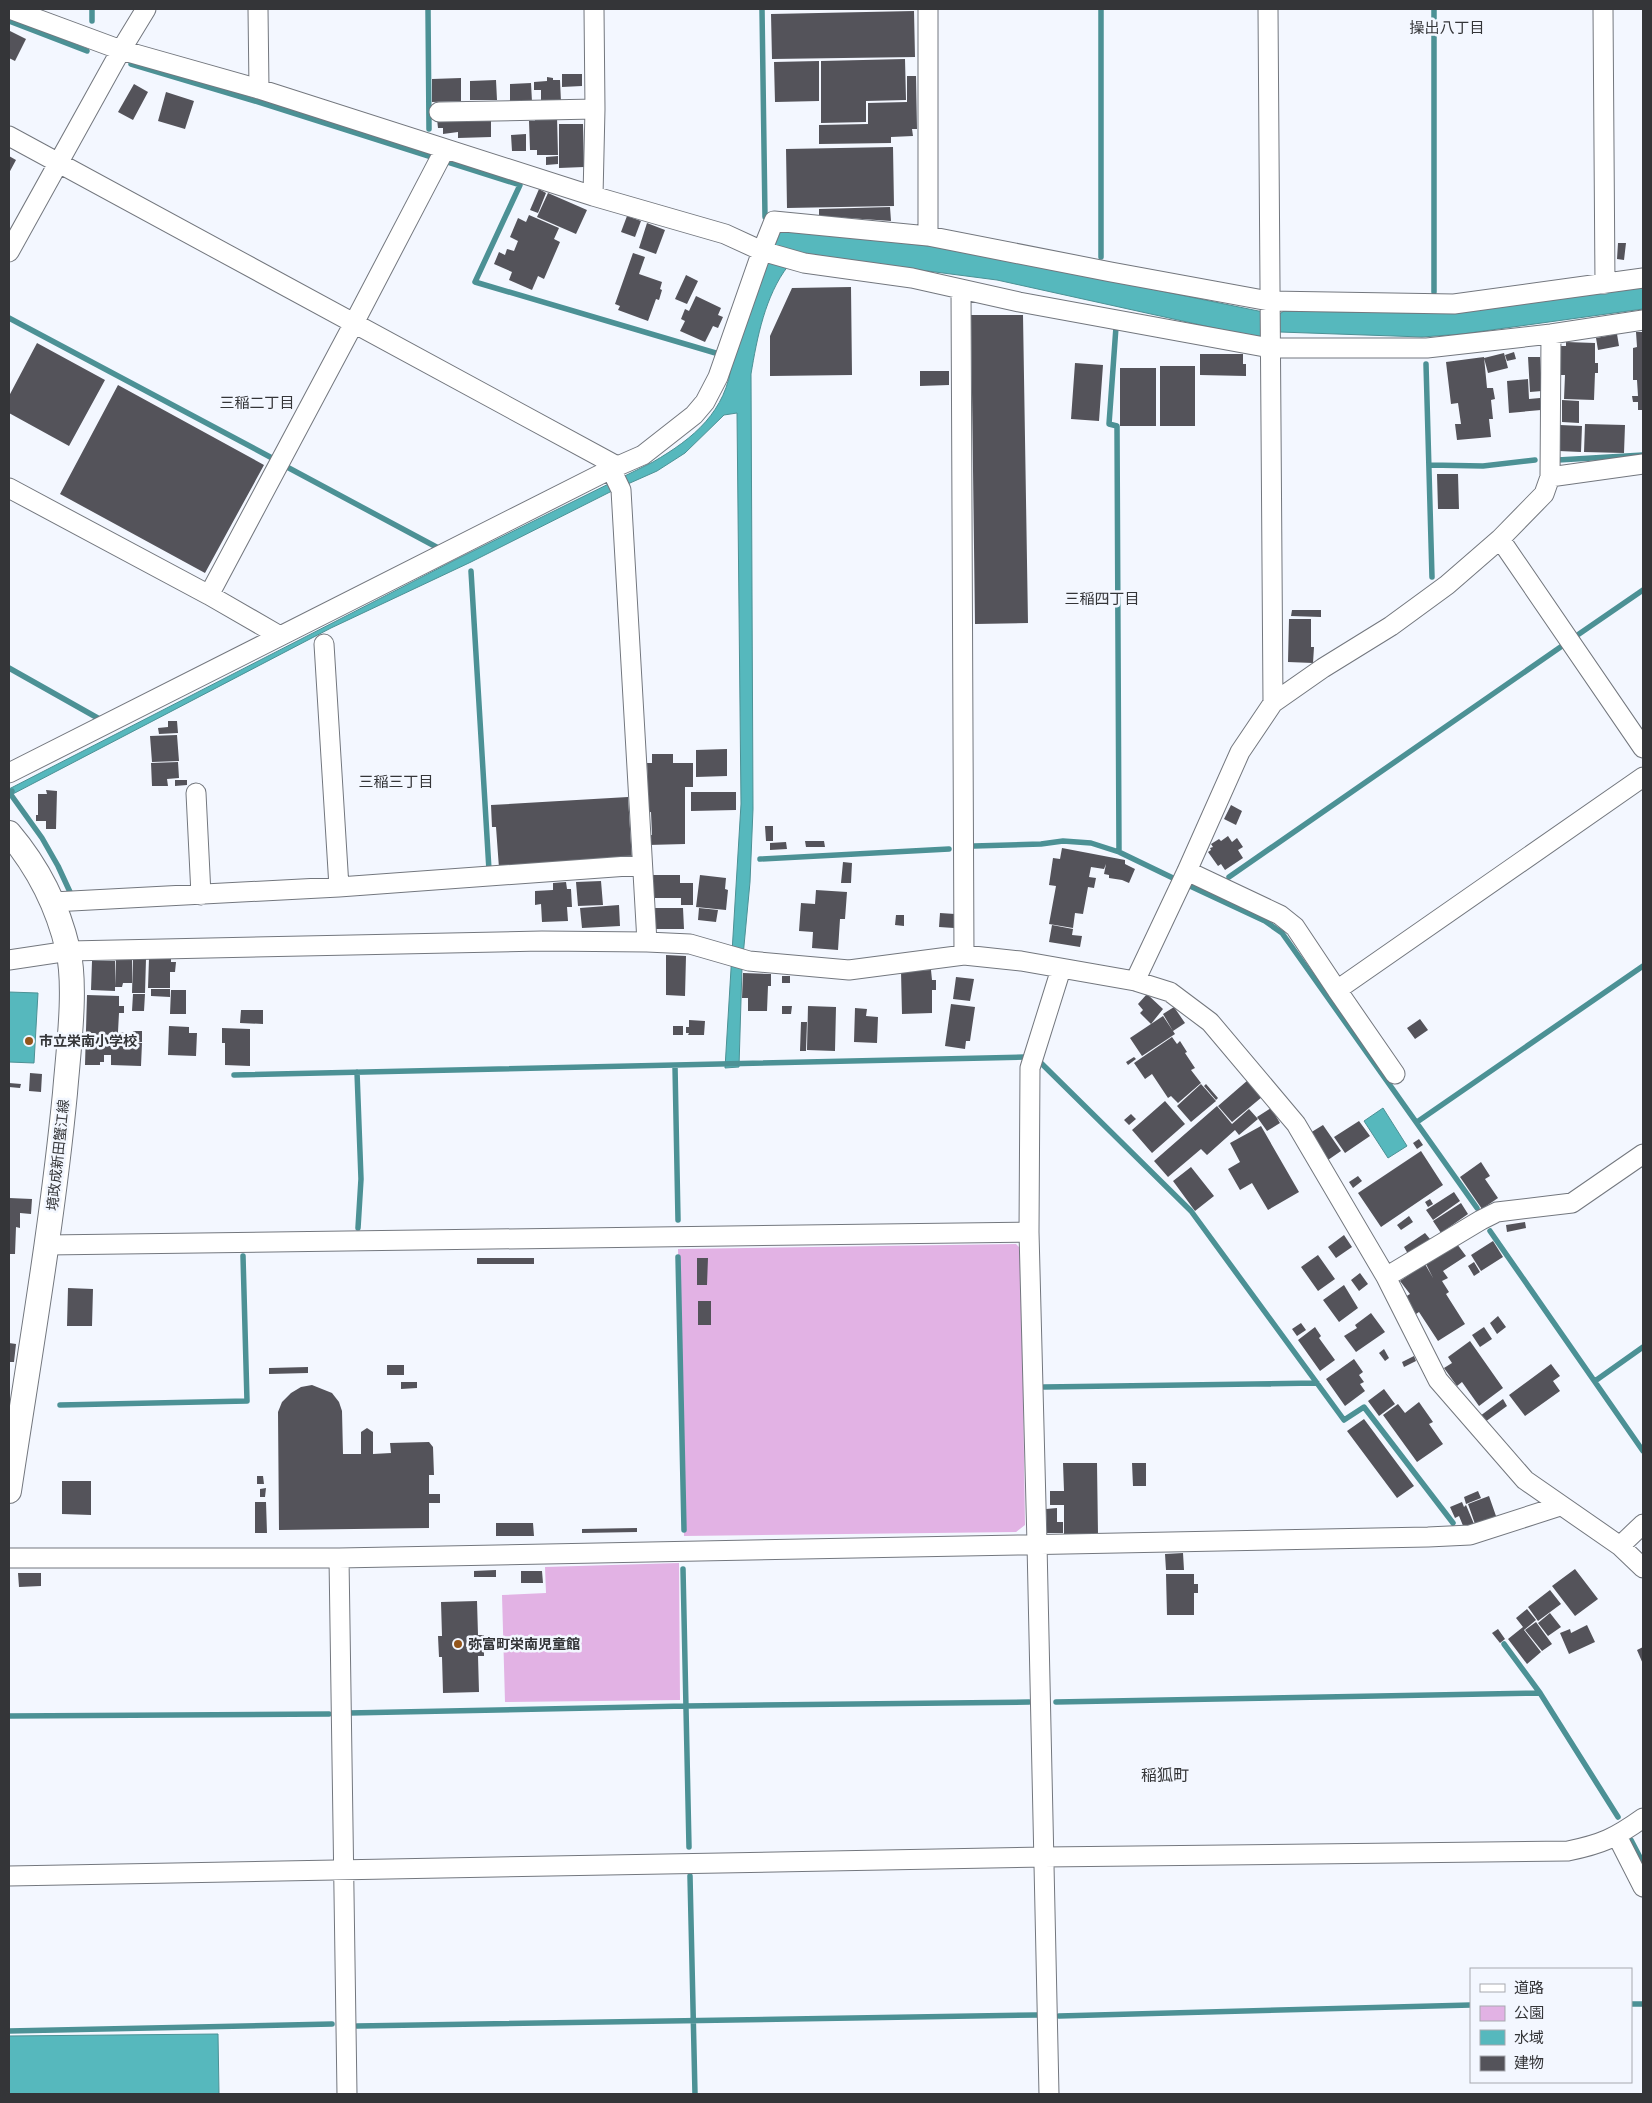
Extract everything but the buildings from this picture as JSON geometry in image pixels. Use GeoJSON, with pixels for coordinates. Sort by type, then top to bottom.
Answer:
{"type":"FeatureCollection","features":[{"type":"Feature","properties":{"kind":"main road","name":"境政成新田蟹江線"},"geometry":{"type":"LineString","coordinates":[[9,833],[36,870],[52,902],[69,951],[70,1012],[58,1160],[47,1245],[9,1491]]}},
{"type":"Feature","properties":{"kind":"street"},"geometry":{"type":"LineString","coordinates":[[10,9],[121,50],[259,89],[593,196],[725,234],[762,251],[804,262],[912,278],[1019,302],[1270,343],[1427,348],[1551,334],[1643,320]]}},
{"type":"Feature","properties":{"kind":"street"},"geometry":{"type":"LineString","coordinates":[[9,252],[58,161],[146,9]]}},
{"type":"Feature","properties":{"kind":"street"},"geometry":{"type":"LineString","coordinates":[[258,9],[259,89]]}},
{"type":"Feature","properties":{"kind":"street"},"geometry":{"type":"LineString","coordinates":[[593,196],[595,109],[594,9]]}},
{"type":"Feature","properties":{"kind":"street"},"geometry":{"type":"LineString","coordinates":[[928,9],[928,236]]}},
{"type":"Feature","properties":{"kind":"street"},"geometry":{"type":"LineString","coordinates":[[1268,9],[1273,703]]}},
{"type":"Feature","properties":{"kind":"street"},"geometry":{"type":"LineString","coordinates":[[1604,9],[1606,284]]}},
{"type":"Feature","properties":{"kind":"street"},"geometry":{"type":"LineString","coordinates":[[439,112],[595,109]]}},
{"type":"Feature","properties":{"kind":"street"},"geometry":{"type":"LineString","coordinates":[[9,136],[354,323],[614,468],[621,490],[647,942]]}},
{"type":"Feature","properties":{"kind":"street"},"geometry":{"type":"LineString","coordinates":[[208,595],[445,149]]}},
{"type":"Feature","properties":{"kind":"street"},"geometry":{"type":"LineString","coordinates":[[9,773],[643,455],[694,415],[705,402],[718,377],[774,221],[928,236],[1269,303],[1454,304],[1643,278]]}},
{"type":"Feature","properties":{"kind":"street"},"geometry":{"type":"LineString","coordinates":[[961,289],[964,955]]}},
{"type":"Feature","properties":{"kind":"street"},"geometry":{"type":"LineString","coordinates":[[1134,981],[1187,871],[1240,752],[1273,703],[1323,668],[1391,626],[1447,585],[1500,539],[1544,494],[1550,477],[1551,334]]}},
{"type":"Feature","properties":{"kind":"street"},"geometry":{"type":"LineString","coordinates":[[1550,477],[1643,464]]}},
{"type":"Feature","properties":{"kind":"street"},"geometry":{"type":"LineString","coordinates":[[9,488],[280,636]]}},
{"type":"Feature","properties":{"kind":"street"},"geometry":{"type":"LineString","coordinates":[[1500,539],[1643,748]]}},
{"type":"Feature","properties":{"kind":"street"},"geometry":{"type":"LineString","coordinates":[[324,644],[339,887]]}},
{"type":"Feature","properties":{"kind":"street"},"geometry":{"type":"LineString","coordinates":[[1337,990],[1643,777]]}},
{"type":"Feature","properties":{"kind":"street"},"geometry":{"type":"LineString","coordinates":[[196,794],[201,895]]}},
{"type":"Feature","properties":{"kind":"street"},"geometry":{"type":"LineString","coordinates":[[52,902],[339,887],[642,865]]}},
{"type":"Feature","properties":{"kind":"street"},"geometry":{"type":"LineString","coordinates":[[1187,871],[1280,915],[1295,927],[1395,1074]]}},
{"type":"Feature","properties":{"kind":"street"},"geometry":{"type":"LineString","coordinates":[[9,960],[69,951],[542,941],[647,942],[690,944],[750,961],[849,970],[964,955],[1021,961],[1134,981],[1170,992],[1210,1022],[1296,1124],[1386,1277],[1438,1380],[1524,1480],[1620,1546],[1643,1568]]}},
{"type":"Feature","properties":{"kind":"street"},"geometry":{"type":"LineString","coordinates":[[1049,2094],[1028,1232],[1030,1068],[1061,969]]}},
{"type":"Feature","properties":{"kind":"street"},"geometry":{"type":"LineString","coordinates":[[1386,1277],[1497,1212],[1572,1203],[1643,1154]]}},
{"type":"Feature","properties":{"kind":"street"},"geometry":{"type":"LineString","coordinates":[[47,1245],[1028,1232]]}},
{"type":"Feature","properties":{"kind":"street"},"geometry":{"type":"LineString","coordinates":[[9,1558],[339,1558],[1470,1535],[1560,1506]]}},
{"type":"Feature","properties":{"kind":"street"},"geometry":{"type":"LineString","coordinates":[[1620,1546],[1643,1524]]}},
{"type":"Feature","properties":{"kind":"street"},"geometry":{"type":"LineString","coordinates":[[339,1558],[342,1869],[347,2094]]}},
{"type":"Feature","properties":{"kind":"street"},"geometry":{"type":"LineString","coordinates":[[9,1876],[1044,1857],[1568,1851],[1595,1845],[1617,1836],[1643,1818]]}},
{"type":"Feature","properties":{"kind":"street"},"geometry":{"type":"LineString","coordinates":[[1617,1836],[1643,1887]]}},
{"type":"Feature","properties":{"kind":"green space"},"geometry":{"type":"Polygon","coordinates":[[[1016,1244],[1021,1249],[1025,1525],[1016,1532],[684,1536],[678,1249],[1016,1244]]]}},
{"type":"Feature","properties":{"kind":"green space"},"geometry":{"type":"Polygon","coordinates":[[[679,1563],[680,1700],[505,1702],[502,1595],[546,1593],[545,1567],[679,1563]]]}},
{"type":"Feature","properties":{"kind":"water"},"geometry":{"type":"Polygon","coordinates":[[[777,228],[961,250],[1278,315],[1284,311],[1461,312],[1643,285],[1643,309],[1462,334],[1422,337],[1280,332],[1255,337],[997,280],[804,255],[789,265],[773,290],[763,318],[751,374],[753,809],[750,882],[742,967],[739,1067],[725,1068],[741,804],[737,413],[724,415],[685,453],[657,471],[612,491],[471,562],[331,628],[9,796],[9,789],[455,560],[653,462],[682,443],[706,422],[723,395],[729,380],[732,362],[777,228]]]}},
{"type":"Feature","properties":{"kind":"water"},"geometry":{"type":"Polygon","coordinates":[[[9,992],[38,993],[34,1063],[9,1062],[9,992]]]}},
{"type":"Feature","properties":{"kind":"water"},"geometry":{"type":"Polygon","coordinates":[[[1383,1108],[1407,1146],[1388,1158],[1364,1121],[1383,1108]]]}},
{"type":"Feature","properties":{"kind":"water"},"geometry":{"type":"Polygon","coordinates":[[[218,2034],[219,2094],[9,2094],[9,2036],[218,2034]]]}},
{"type":"Feature","properties":{"kind":"waterway"},"geometry":{"type":"LineString","coordinates":[[92,9],[92,21]]}},
{"type":"Feature","properties":{"kind":"waterway"},"geometry":{"type":"LineString","coordinates":[[428,9],[429,129]]}},
{"type":"Feature","properties":{"kind":"waterway"},"geometry":{"type":"LineString","coordinates":[[762,9],[765,217]]}},
{"type":"Feature","properties":{"kind":"waterway"},"geometry":{"type":"LineString","coordinates":[[1101,9],[1101,257]]}},
{"type":"Feature","properties":{"kind":"waterway"},"geometry":{"type":"LineString","coordinates":[[1434,9],[1434,292]]}},
{"type":"Feature","properties":{"kind":"waterway"},"geometry":{"type":"LineString","coordinates":[[9,21],[87,51]]}},
{"type":"Feature","properties":{"kind":"waterway"},"geometry":{"type":"LineString","coordinates":[[131,64],[431,157]]}},
{"type":"Feature","properties":{"kind":"waterway"},"geometry":{"type":"LineString","coordinates":[[447,162],[520,185],[475,282],[719,354]]}},
{"type":"Feature","properties":{"kind":"waterway"},"geometry":{"type":"LineString","coordinates":[[9,318],[272,458]]}},
{"type":"Feature","properties":{"kind":"waterway"},"geometry":{"type":"LineString","coordinates":[[1116,327],[1109,424],[1117,426],[1119,852]]}},
{"type":"Feature","properties":{"kind":"waterway"},"geometry":{"type":"LineString","coordinates":[[1426,364],[1432,577]]}},
{"type":"Feature","properties":{"kind":"waterway"},"geometry":{"type":"LineString","coordinates":[[1558,460],[1643,455]]}},
{"type":"Feature","properties":{"kind":"waterway"},"geometry":{"type":"LineString","coordinates":[[1429,465],[1483,466],[1535,460]]}},
{"type":"Feature","properties":{"kind":"waterway"},"geometry":{"type":"LineString","coordinates":[[287,467],[442,550]]}},
{"type":"Feature","properties":{"kind":"waterway"},"geometry":{"type":"LineString","coordinates":[[471,571],[489,870]]}},
{"type":"Feature","properties":{"kind":"waterway"},"geometry":{"type":"LineString","coordinates":[[1579,634],[1643,590]]}},
{"type":"Feature","properties":{"kind":"waterway"},"geometry":{"type":"LineString","coordinates":[[1229,877],[1562,646]]}},
{"type":"Feature","properties":{"kind":"waterway"},"geometry":{"type":"LineString","coordinates":[[9,668],[103,721]]}},
{"type":"Feature","properties":{"kind":"waterway"},"geometry":{"type":"LineString","coordinates":[[12,791],[9,792],[42,838],[70,892]]}},
{"type":"Feature","properties":{"kind":"waterway"},"geometry":{"type":"LineString","coordinates":[[974,846],[1041,844],[1063,841],[1091,843],[1119,852],[1175,879]]}},
{"type":"Feature","properties":{"kind":"waterway"},"geometry":{"type":"LineString","coordinates":[[760,859],[949,849]]}},
{"type":"Feature","properties":{"kind":"waterway"},"geometry":{"type":"LineString","coordinates":[[1190,886],[1265,921],[1282,933],[1477,1208]]}},
{"type":"Feature","properties":{"kind":"waterway"},"geometry":{"type":"LineString","coordinates":[[1417,1122],[1643,966]]}},
{"type":"Feature","properties":{"kind":"waterway"},"geometry":{"type":"LineString","coordinates":[[234,1075],[1025,1057]]}},
{"type":"Feature","properties":{"kind":"waterway"},"geometry":{"type":"LineString","coordinates":[[1040,1062],[1191,1211],[1344,1420],[1364,1407],[1453,1523]]}},
{"type":"Feature","properties":{"kind":"waterway"},"geometry":{"type":"LineString","coordinates":[[675,1066],[678,1220]]}},
{"type":"Feature","properties":{"kind":"waterway"},"geometry":{"type":"LineString","coordinates":[[357,1072],[361,1179],[358,1228]]}},
{"type":"Feature","properties":{"kind":"waterway"},"geometry":{"type":"LineString","coordinates":[[1490,1231],[1643,1451]]}},
{"type":"Feature","properties":{"kind":"waterway"},"geometry":{"type":"LineString","coordinates":[[60,1405],[247,1401],[243,1256]]}},
{"type":"Feature","properties":{"kind":"waterway"},"geometry":{"type":"LineString","coordinates":[[678,1257],[684,1530]]}},
{"type":"Feature","properties":{"kind":"waterway"},"geometry":{"type":"LineString","coordinates":[[1595,1381],[1643,1347]]}},
{"type":"Feature","properties":{"kind":"waterway"},"geometry":{"type":"LineString","coordinates":[[1044,1387],[1317,1383]]}},
{"type":"Feature","properties":{"kind":"waterway"},"geometry":{"type":"LineString","coordinates":[[683,1569],[689,1847]]}},
{"type":"Feature","properties":{"kind":"waterway"},"geometry":{"type":"LineString","coordinates":[[1504,1644],[1540,1693],[1618,1817]]}},
{"type":"Feature","properties":{"kind":"waterway"},"geometry":{"type":"LineString","coordinates":[[1056,1702],[1540,1693]]}},
{"type":"Feature","properties":{"kind":"waterway"},"geometry":{"type":"LineString","coordinates":[[349,1713],[686,1706],[1029,1702]]}},
{"type":"Feature","properties":{"kind":"waterway"},"geometry":{"type":"LineString","coordinates":[[9,1716],[329,1714]]}},
{"type":"Feature","properties":{"kind":"waterway"},"geometry":{"type":"LineString","coordinates":[[1631,1840],[1643,1863]]}},
{"type":"Feature","properties":{"kind":"waterway"},"geometry":{"type":"LineString","coordinates":[[690,1876],[695,2094]]}},
{"type":"Feature","properties":{"kind":"waterway"},"geometry":{"type":"LineString","coordinates":[[1632,2004],[1643,2004]]}},
{"type":"Feature","properties":{"kind":"waterway"},"geometry":{"type":"LineString","coordinates":[[1059,2016],[1470,2005]]}},
{"type":"Feature","properties":{"kind":"waterway"},"geometry":{"type":"LineString","coordinates":[[357,2026],[1037,2015]]}},
{"type":"Feature","properties":{"kind":"waterway"},"geometry":{"type":"LineString","coordinates":[[9,2031],[332,2024]]}},
{"type":"Feature","properties":{"kind":"place","name":"市立栄南小学校"},"geometry":{"type":"Point","coordinates":[29,1041]}},
{"type":"Feature","properties":{"kind":"place","name":"弥富町栄南児童館"},"geometry":{"type":"Point","coordinates":[458,1644]}},
{"type":"Feature","properties":{"kind":"district","name":"操出八丁目"},"geometry":{"type":"Point","coordinates":[1447,28]}},
{"type":"Feature","properties":{"kind":"district","name":"三稲二丁目"},"geometry":{"type":"Point","coordinates":[257,403]}},
{"type":"Feature","properties":{"kind":"district","name":"三稲四丁目"},"geometry":{"type":"Point","coordinates":[1102,599]}},
{"type":"Feature","properties":{"kind":"district","name":"三稲三丁目"},"geometry":{"type":"Point","coordinates":[396,782]}},
{"type":"Feature","properties":{"kind":"district","name":"稲狐町"},"geometry":{"type":"Point","coordinates":[1165,1775]}}]}
